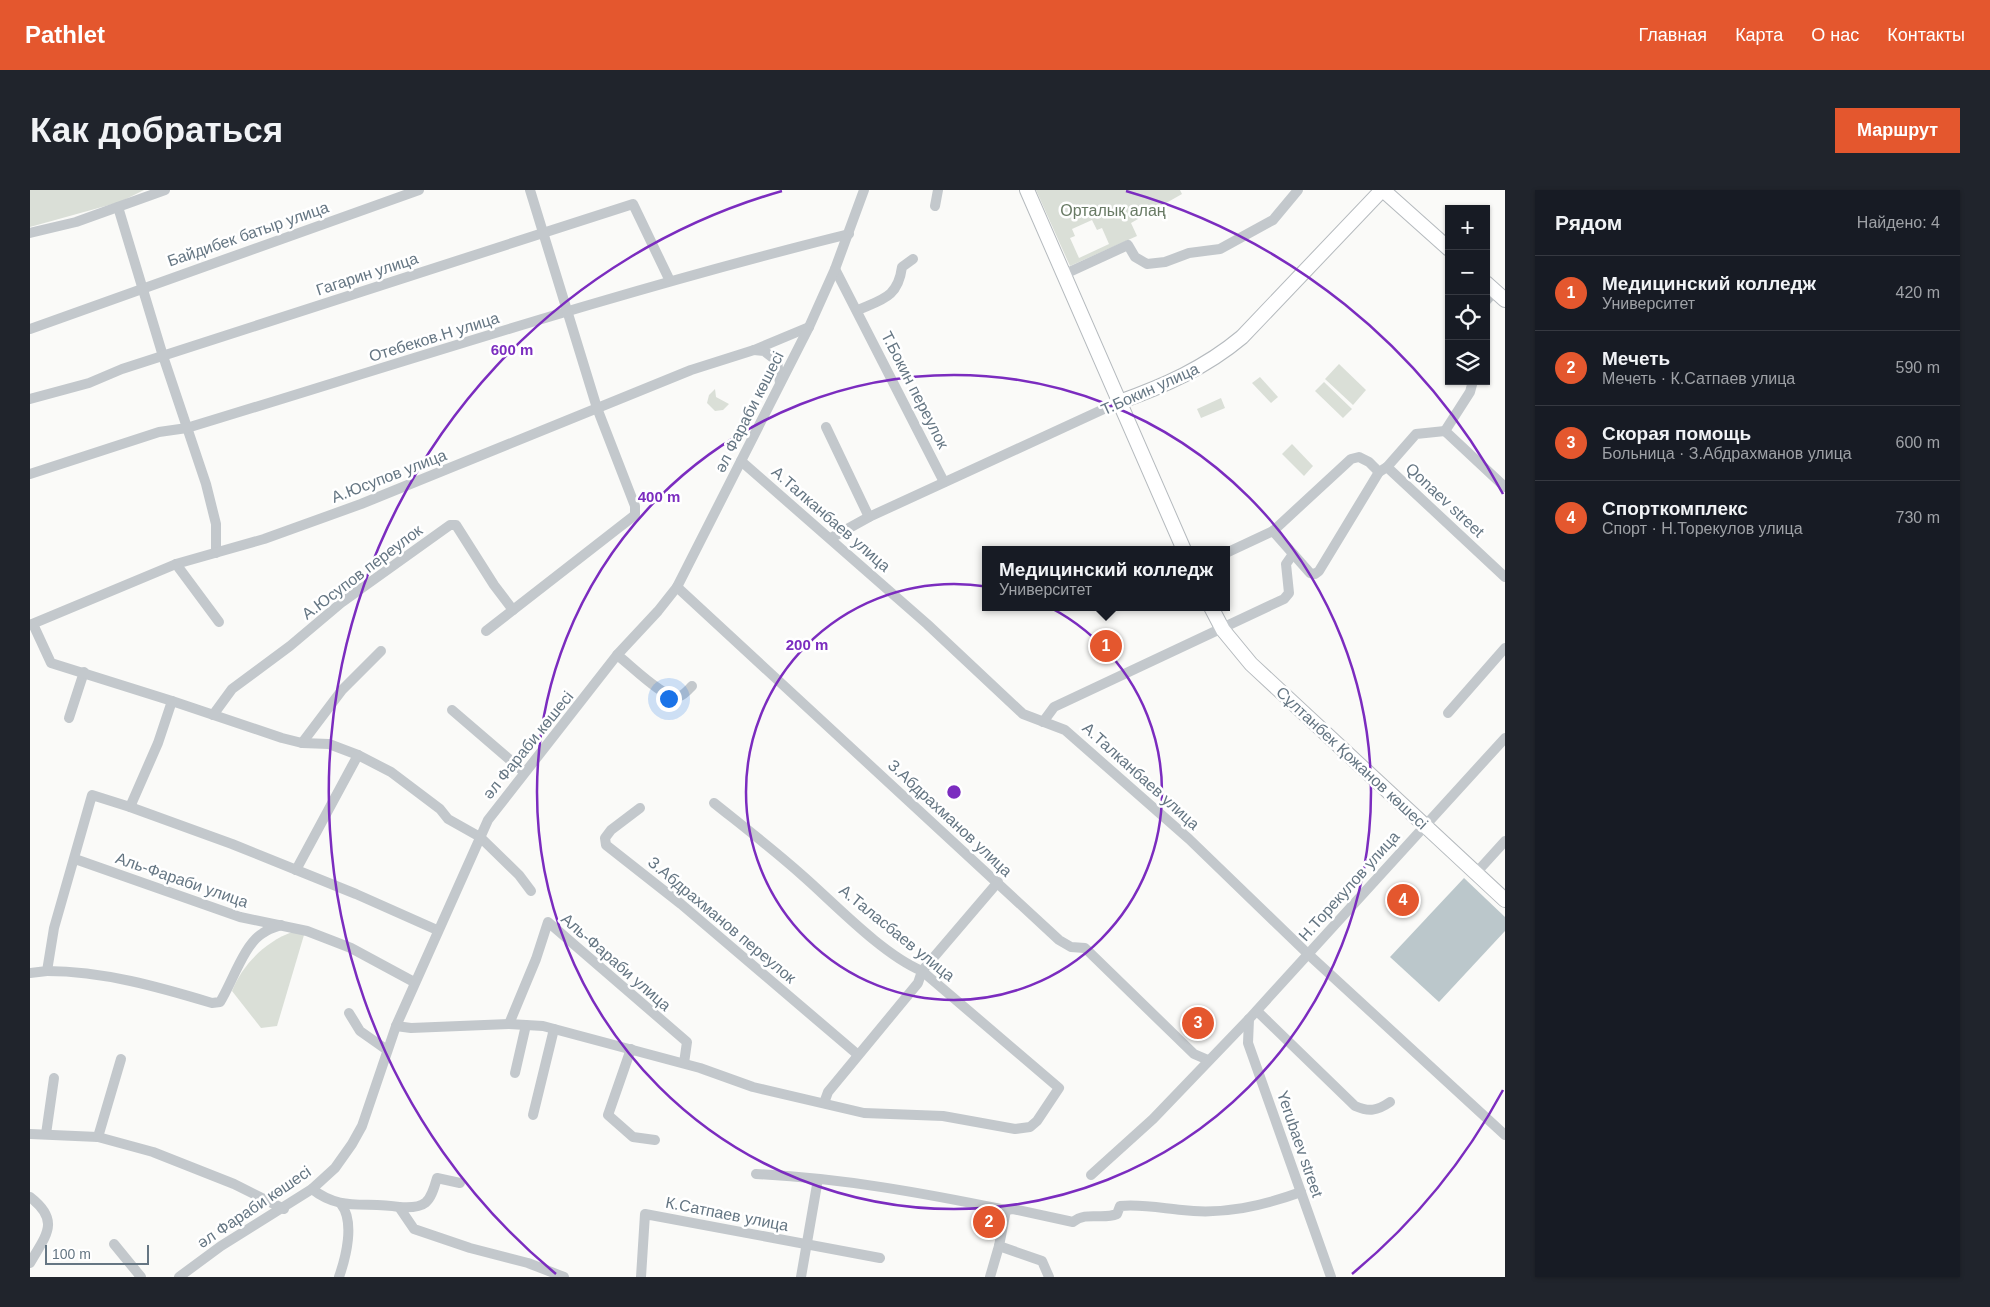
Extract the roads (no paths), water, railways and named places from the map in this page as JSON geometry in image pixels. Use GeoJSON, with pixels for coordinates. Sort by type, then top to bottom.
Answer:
{"type":"FeatureCollection","features":[{"type":"Feature","properties":{"kind":"main road"},"geometry":{"type":"LineString","coordinates":[[1027,190],[1182,546]]}},
{"type":"Feature","properties":{"kind":"main road"},"geometry":{"type":"LineString","coordinates":[[1382,190],[1445,245]]}},
{"type":"Feature","properties":{"kind":"main road","name":"Т.Бокин улица"},"geometry":{"type":"LineString","coordinates":[[1119,402],[1162,387],[1206,364],[1227,350],[1242,337],[1382,190]]}},
{"type":"Feature","properties":{"kind":"main road","name":"Сұлтанбек Қожанов көшесі"},"geometry":{"type":"LineString","coordinates":[[1213,611],[1223,630],[1251,664],[1505,900]]}},
{"type":"Feature","properties":{"kind":"street"},"geometry":{"type":"LineString","coordinates":[[30,233],[76,222],[165,190]]}},
{"type":"Feature","properties":{"kind":"street","name":"Байдибек батыр улица"},"geometry":{"type":"LineString","coordinates":[[30,329],[420,190]]}},
{"type":"Feature","properties":{"kind":"street"},"geometry":{"type":"LineString","coordinates":[[486,631],[635,515],[635,506],[597,408],[568,311],[541,233],[530,190]]}},
{"type":"Feature","properties":{"kind":"street","name":"әл Фараби көшесі"},"geometry":{"type":"LineString","coordinates":[[179,1277],[221,1246],[284,1209],[312,1189],[335,1168],[362,1126],[387,1050],[414,982],[488,820],[617,655],[658,612],[677,587],[809,327],[835,269],[864,190]]}},
{"type":"Feature","properties":{"kind":"street"},"geometry":{"type":"LineString","coordinates":[[934,206],[938,190]]}},
{"type":"Feature","properties":{"kind":"street"},"geometry":{"type":"LineString","coordinates":[[1065,274],[1128,245],[1135,257],[1147,264],[1165,262],[1189,253],[1220,249],[1273,220],[1298,190]]}},
{"type":"Feature","properties":{"kind":"street","name":"Гагарин улица"},"geometry":{"type":"LineString","coordinates":[[30,399],[90,383],[163,356],[633,204],[670,281]]}},
{"type":"Feature","properties":{"kind":"street"},"geometry":{"type":"LineString","coordinates":[[118,207],[144,287],[163,356],[206,484],[216,524],[216,553]]}},
{"type":"Feature","properties":{"kind":"street","name":"Отебеков.Н улица"},"geometry":{"type":"LineString","coordinates":[[30,474],[159,432],[187,428],[670,281],[849,234]]}},
{"type":"Feature","properties":{"kind":"street"},"geometry":{"type":"LineString","coordinates":[[835,269],[858,310],[891,296],[900,282],[902,267],[914,259]]}},
{"type":"Feature","properties":{"kind":"street","name":"Т.Бокин переулок"},"geometry":{"type":"LineString","coordinates":[[858,310],[944,482]]}},
{"type":"Feature","properties":{"kind":"street","name":"А.Юсупов улица"},"geometry":{"type":"LineString","coordinates":[[302,743],[51,663],[31,624],[176,564],[264,539],[361,504],[691,370],[754,350],[809,327]]}},
{"type":"Feature","properties":{"kind":"street"},"geometry":{"type":"LineString","coordinates":[[754,350],[764,351],[777,361],[780,385]]}},
{"type":"Feature","properties":{"kind":"street"},"geometry":{"type":"LineString","coordinates":[[1445,431],[1470,392],[1472,385]]}},
{"type":"Feature","properties":{"kind":"street","name":"Т.Бокин улица"},"geometry":{"type":"LineString","coordinates":[[830,538],[869,517],[1119,402]]}},
{"type":"Feature","properties":{"kind":"street"},"geometry":{"type":"LineString","coordinates":[[826,427],[869,517]]}},
{"type":"Feature","properties":{"kind":"street"},"geometry":{"type":"LineString","coordinates":[[1230,551],[1273,531],[1310,573],[1319,571],[1383,469],[1416,434],[1445,431],[1505,487]]}},
{"type":"Feature","properties":{"kind":"street","name":"Qonaev street"},"geometry":{"type":"LineString","coordinates":[[1273,531],[1351,459],[1359,457],[1383,469],[1505,577]]}},
{"type":"Feature","properties":{"kind":"street","name":"А.Талканбаев улица"},"geometry":{"type":"LineString","coordinates":[[741,461],[928,624],[1023,714],[1065,730],[1189,839],[1308,954],[1505,1135]]}},
{"type":"Feature","properties":{"kind":"street","name":"А.Юсупов переулок"},"geometry":{"type":"LineString","coordinates":[[213,715],[232,689],[290,646],[341,603],[450,525],[456,525],[512,610]]}},
{"type":"Feature","properties":{"kind":"street"},"geometry":{"type":"LineString","coordinates":[[1043,722],[1054,707],[1223,630],[1288,595],[1286,564],[1293,554]]}},
{"type":"Feature","properties":{"kind":"street"},"geometry":{"type":"LineString","coordinates":[[176,564],[219,622]]}},
{"type":"Feature","properties":{"kind":"street","name":"З.Абдрахманов улица"},"geometry":{"type":"LineString","coordinates":[[677,587],[1059,940],[1071,947],[1085,948],[1194,1054],[1208,1060]]}},
{"type":"Feature","properties":{"kind":"street"},"geometry":{"type":"LineString","coordinates":[[1448,713],[1505,648]]}},
{"type":"Feature","properties":{"kind":"street"},"geometry":{"type":"LineString","coordinates":[[302,743],[342,690],[381,651]]}},
{"type":"Feature","properties":{"kind":"street"},"geometry":{"type":"LineString","coordinates":[[617,655],[662,692],[674,697],[680,696],[692,686]]}},
{"type":"Feature","properties":{"kind":"street"},"geometry":{"type":"LineString","coordinates":[[69,718],[84,672]]}},
{"type":"Feature","properties":{"kind":"street"},"geometry":{"type":"LineString","coordinates":[[130,807],[158,743],[172,701]]}},
{"type":"Feature","properties":{"kind":"street"},"geometry":{"type":"LineString","coordinates":[[452,710],[524,772]]}},
{"type":"Feature","properties":{"kind":"street","name":"Н.Торекулов улица"},"geometry":{"type":"LineString","coordinates":[[1091,1175],[1153,1119],[1257,1011],[1505,738]]}},
{"type":"Feature","properties":{"kind":"street"},"geometry":{"type":"LineString","coordinates":[[302,743],[329,744],[358,754],[391,772],[440,809],[448,819],[480,837],[519,875],[531,891]]}},
{"type":"Feature","properties":{"kind":"street"},"geometry":{"type":"LineString","coordinates":[[296,870],[358,754]]}},
{"type":"Feature","properties":{"kind":"street"},"geometry":{"type":"LineString","coordinates":[[47,971],[54,928],[75,859],[81,828],[92,795],[130,807],[296,870],[437,930]]}},
{"type":"Feature","properties":{"kind":"street","name":"А.Таласбаев улица"},"geometry":{"type":"LineString","coordinates":[[714,803],[796,869],[868,934],[910,966],[922,971],[1059,1088],[1037,1121],[1030,1127],[1015,1129],[943,1116],[864,1113],[824,1103]]}},
{"type":"Feature","properties":{"kind":"street","name":"З.Абдрахманов переулок"},"geometry":{"type":"LineString","coordinates":[[640,808],[611,830],[605,838],[606,845],[674,898],[857,1054]]}},
{"type":"Feature","properties":{"kind":"street"},"geometry":{"type":"LineString","coordinates":[[1476,873],[1505,841]]}},
{"type":"Feature","properties":{"kind":"street","name":"Аль-Фараби улица"},"geometry":{"type":"LineString","coordinates":[[75,859],[240,916],[307,931],[351,948],[414,982]]}},
{"type":"Feature","properties":{"kind":"street"},"geometry":{"type":"LineString","coordinates":[[396,1026],[411,1028],[509,1024],[554,1029],[684,1063],[753,1087],[824,1103],[828,1092],[857,1054],[918,983],[922,971],[998,882]]}},
{"type":"Feature","properties":{"kind":"street","name":"Аль-Фараби улица"},"geometry":{"type":"LineString","coordinates":[[509,1024],[536,958],[548,922],[687,1042],[684,1063]]}},
{"type":"Feature","properties":{"kind":"street"},"geometry":{"type":"LineString","coordinates":[[30,973],[69,971],[155,986],[212,1003],[220,1002],[230,987],[250,945],[262,933],[281,925]]}},
{"type":"Feature","properties":{"kind":"street"},"geometry":{"type":"LineString","coordinates":[[1257,1011],[1355,1106],[1368,1111],[1380,1108],[1390,1102]]}},
{"type":"Feature","properties":{"kind":"street"},"geometry":{"type":"LineString","coordinates":[[349,1013],[360,1031],[387,1050]]}},
{"type":"Feature","properties":{"kind":"street","name":"Yerubaev street"},"geometry":{"type":"LineString","coordinates":[[1249,1019],[1248,1043],[1331,1277]]}},
{"type":"Feature","properties":{"kind":"street"},"geometry":{"type":"LineString","coordinates":[[515,1073],[526,1025]]}},
{"type":"Feature","properties":{"kind":"street"},"geometry":{"type":"LineString","coordinates":[[533,1115],[554,1029]]}},
{"type":"Feature","properties":{"kind":"street"},"geometry":{"type":"LineString","coordinates":[[631,1048],[608,1115],[633,1137],[655,1140]]}},
{"type":"Feature","properties":{"kind":"street"},"geometry":{"type":"LineString","coordinates":[[98,1138],[121,1059]]}},
{"type":"Feature","properties":{"kind":"street"},"geometry":{"type":"LineString","coordinates":[[46,1134],[54,1078]]}},
{"type":"Feature","properties":{"kind":"street"},"geometry":{"type":"LineString","coordinates":[[30,1134],[98,1138],[153,1152],[234,1184],[284,1209]]}},
{"type":"Feature","properties":{"kind":"street"},"geometry":{"type":"LineString","coordinates":[[756,1174],[912,1190],[1073,1222],[1080,1216],[1110,1217],[1117,1214],[1120,1206],[1130,1205],[1215,1212],[1244,1209],[1301,1192]]}},
{"type":"Feature","properties":{"kind":"street"},"geometry":{"type":"LineString","coordinates":[[312,1189],[325,1200],[341,1204],[379,1203],[417,1208],[427,1202],[437,1178],[460,1183]]}},
{"type":"Feature","properties":{"kind":"street","name":"К.Сатпаев улица"},"geometry":{"type":"LineString","coordinates":[[806,1244],[818,1179]]}},
{"type":"Feature","properties":{"kind":"street"},"geometry":{"type":"LineString","coordinates":[[30,1197],[48,1215],[49,1227],[30,1263]]}},
{"type":"Feature","properties":{"kind":"street"},"geometry":{"type":"LineString","coordinates":[[339,1277],[346,1252],[347,1232],[347,1212],[341,1204]]}},
{"type":"Feature","properties":{"kind":"street"},"geometry":{"type":"LineString","coordinates":[[399,1207],[414,1229],[470,1248],[528,1263],[564,1277]]}},
{"type":"Feature","properties":{"kind":"street"},"geometry":{"type":"LineString","coordinates":[[990,1277],[999,1246],[1006,1210]]}},
{"type":"Feature","properties":{"kind":"street","name":"К.Сатпаев улица"},"geometry":{"type":"LineString","coordinates":[[641,1277],[645,1214],[880,1258]]}},
{"type":"Feature","properties":{"kind":"street"},"geometry":{"type":"LineString","coordinates":[[114,1244],[141,1277]]}},
{"type":"Feature","properties":{"kind":"street"},"geometry":{"type":"LineString","coordinates":[[801,1277],[806,1244]]}},
{"type":"Feature","properties":{"kind":"street"},"geometry":{"type":"LineString","coordinates":[[999,1246],[1042,1261],[1049,1277]]}},
{"type":"Feature","properties":{"kind":"place","name":"Медицинский колледж"},"geometry":{"type":"Point","coordinates":[1106,646]}},
{"type":"Feature","properties":{"kind":"place","name":"Спорткомплекс"},"geometry":{"type":"Point","coordinates":[1403,900]}},
{"type":"Feature","properties":{"kind":"place","name":"Скорая помощь"},"geometry":{"type":"Point","coordinates":[1198,1023]}},
{"type":"Feature","properties":{"kind":"place","name":"Мечеть"},"geometry":{"type":"Point","coordinates":[989,1222]}},
{"type":"Feature","properties":{"kind":"park label","name":"Орталық алаң"},"geometry":{"type":"Point","coordinates":[1113,210]}}]}
